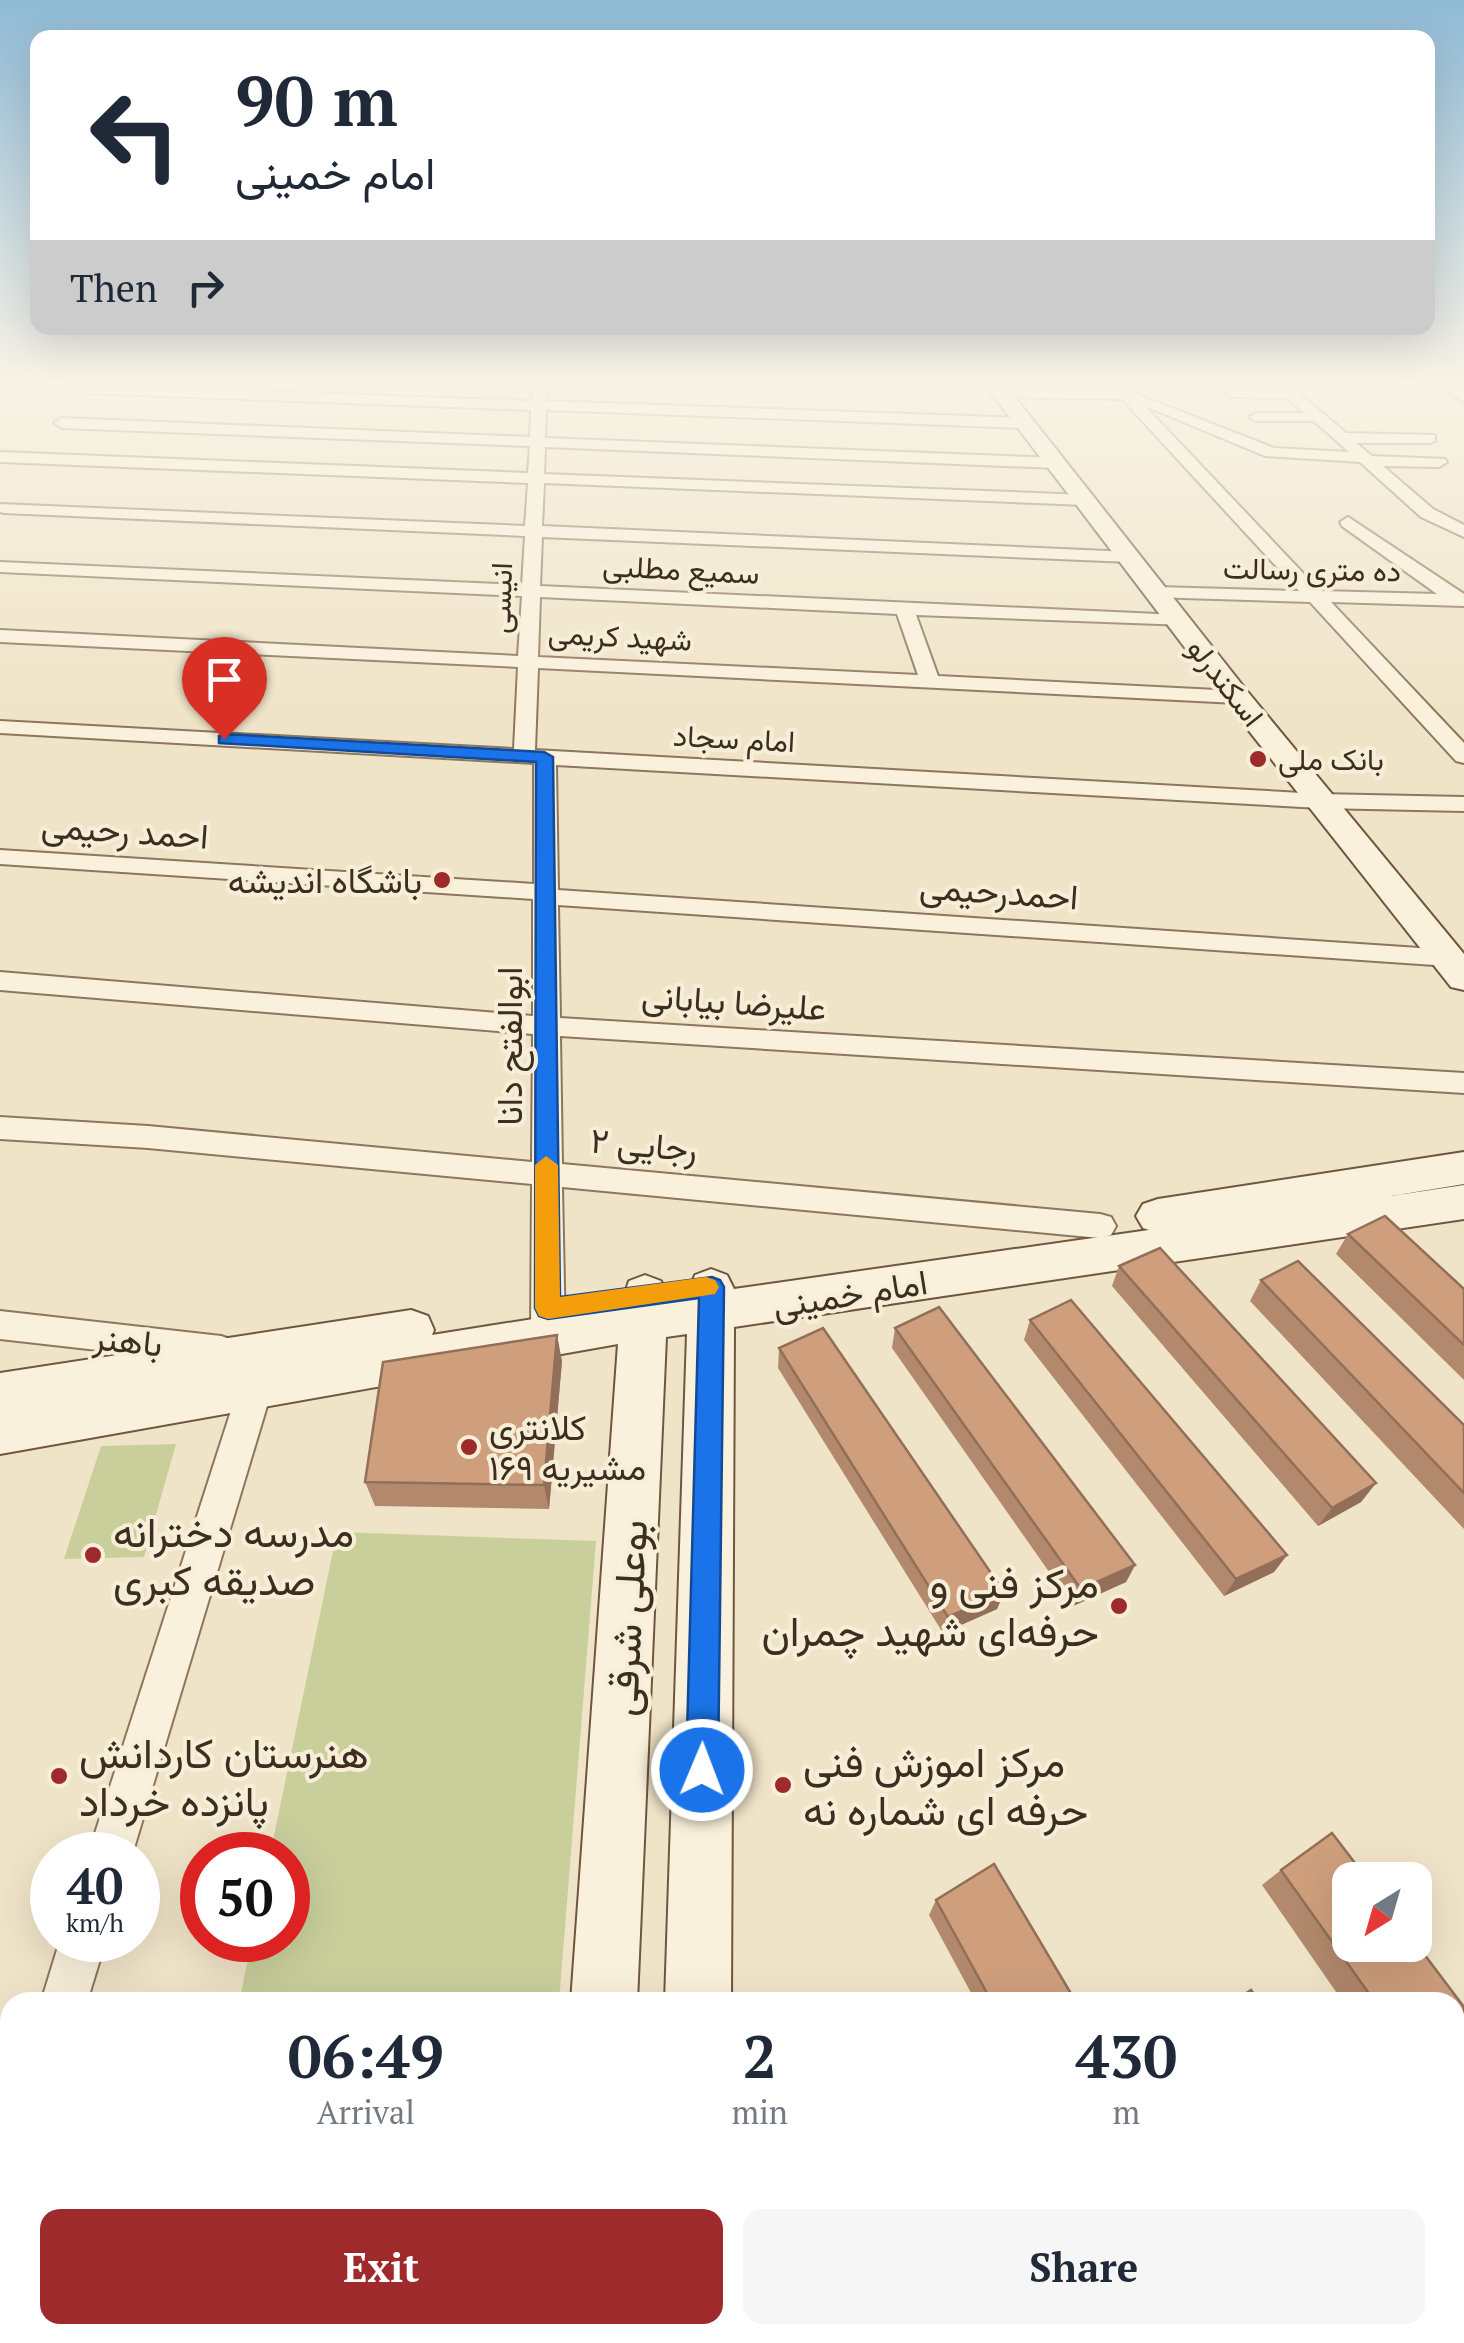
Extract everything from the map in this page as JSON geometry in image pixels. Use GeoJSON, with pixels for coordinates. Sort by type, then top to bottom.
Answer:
{"type":"FeatureCollection","features":[{"type":"Feature","properties":{"kind":"main road","name":"اسکندرلو"},"geometry":{"type":"LineString","coordinates":[[1079,491],[1237,698],[1456,968]]}},
{"type":"Feature","properties":{"kind":"main road","name":"امام خمینی"},"geometry":{"type":"LineString","coordinates":[[711,1300],[1100,1226],[1464,1168]]}},
{"type":"Feature","properties":{"kind":"main road","name":"امام خمینی"},"geometry":{"type":"LineString","coordinates":[[0,1394],[256,1370],[644,1308],[1464,1202]]}},
{"type":"Feature","properties":{"kind":"main road","name":"بوعلی شرقی"},"geometry":{"type":"LineString","coordinates":[[698,1992],[711,1300]]}},
{"type":"Feature","properties":{"kind":"main road","name":"بوعلی شرقی"},"geometry":{"type":"LineString","coordinates":[[605,1992],[644,1308]]}},
{"type":"Feature","properties":{"kind":"main road","name":"امام خمینی"},"geometry":{"type":"LineString","coordinates":[[0,1432],[256,1370]]}},
{"type":"Feature","properties":{"kind":"street"},"geometry":{"type":"LineString","coordinates":[[2,511],[15,491]]}},
{"type":"Feature","properties":{"kind":"street","name":"انیسی"},"geometry":{"type":"LineString","coordinates":[[534,757],[528,661],[535,491]]}},
{"type":"Feature","properties":{"kind":"street"},"geometry":{"type":"LineString","coordinates":[[627,491],[1130,557]]}},
{"type":"Feature","properties":{"kind":"street"},"geometry":{"type":"LineString","coordinates":[[1218,491],[1464,756]]}},
{"type":"Feature","properties":{"kind":"street"},"geometry":{"type":"LineString","coordinates":[[1384,491],[1418,517],[1464,535]]}},
{"type":"Feature","properties":{"kind":"street"},"geometry":{"type":"LineString","coordinates":[[1401,491],[1427,513],[1464,535]]}},
{"type":"Feature","properties":{"kind":"street"},"geometry":{"type":"LineString","coordinates":[[2,511],[533,533],[852,519],[1086,500]]}},
{"type":"Feature","properties":{"kind":"street"},"geometry":{"type":"LineString","coordinates":[[1348,522],[1462,602]]}},
{"type":"Feature","properties":{"kind":"street","name":"سمیع مطلبی"},"geometry":{"type":"LineString","coordinates":[[0,567],[1180,621]]}},
{"type":"Feature","properties":{"kind":"street","name":"ده متری رسالت"},"geometry":{"type":"LineString","coordinates":[[1158,593],[1462,602]]}},
{"type":"Feature","properties":{"kind":"street"},"geometry":{"type":"LineString","coordinates":[[905,609],[930,682]]}},
{"type":"Feature","properties":{"kind":"street","name":"شهید کریمی"},"geometry":{"type":"LineString","coordinates":[[0,636],[1237,698]]}},
{"type":"Feature","properties":{"kind":"street","name":"امام سجاد"},"geometry":{"type":"LineString","coordinates":[[0,727],[1320,801],[1464,804]]}},
{"type":"Feature","properties":{"kind":"street","name":"ابوالفتح دانا"},"geometry":{"type":"LineString","coordinates":[[534,757],[545,894],[548,1322]]}},
{"type":"Feature","properties":{"kind":"street","name":"احمد رحیمی"},"geometry":{"type":"LineString","coordinates":[[0,857],[545,894]]}},
{"type":"Feature","properties":{"kind":"street","name":"احمدرحیمی"},"geometry":{"type":"LineString","coordinates":[[545,894],[1456,968]]}},
{"type":"Feature","properties":{"kind":"street","name":"علیرضا بیابانی"},"geometry":{"type":"LineString","coordinates":[[0,981],[546,1026],[1464,1083]]}},
{"type":"Feature","properties":{"kind":"street","name":"رجایی ۲"},"geometry":{"type":"LineString","coordinates":[[0,1128],[546,1172],[1100,1226]]}},
{"type":"Feature","properties":{"kind":"street","name":"باهنر"},"geometry":{"type":"LineString","coordinates":[[0,1326],[256,1370]]}},
{"type":"Feature","properties":{"kind":"street"},"geometry":{"type":"LineString","coordinates":[[117,1832],[256,1370]]}},
{"type":"Feature","properties":{"kind":"street"},"geometry":{"type":"LineString","coordinates":[[67,1992],[76,1962]]}},
{"type":"Feature","properties":{"kind":"green space"},"geometry":{"type":"Polygon","coordinates":[[[176,1444],[144,1557],[64,1559],[101,1446],[176,1444]]]}},
{"type":"Feature","properties":{"kind":"green space"},"geometry":{"type":"Polygon","coordinates":[[[337,1532],[596,1541],[560,1992],[241,1992],[247,1962],[310,1962],[310,1832],[275,1832],[337,1532]]]}},
{"type":"Feature","properties":{"kind":"building"},"geometry":{"type":"Polygon","coordinates":[[[1385,1216],[1464,1289],[1464,1345],[1348,1234],[1385,1216]]]}},
{"type":"Feature","properties":{"kind":"building"},"geometry":{"type":"Polygon","coordinates":[[[1160,1248],[1376,1483],[1332,1508],[1119,1266],[1160,1248]]]}},
{"type":"Feature","properties":{"kind":"building"},"geometry":{"type":"Polygon","coordinates":[[[1298,1261],[1464,1425],[1464,1493],[1261,1280],[1298,1261]]]}},
{"type":"Feature","properties":{"kind":"building"},"geometry":{"type":"Polygon","coordinates":[[[1071,1300],[1287,1555],[1236,1579],[1030,1320],[1071,1300]]]}},
{"type":"Feature","properties":{"kind":"building"},"geometry":{"type":"Polygon","coordinates":[[[939,1307],[1135,1565],[1081,1589],[895,1328],[939,1307]]]}},
{"type":"Feature","properties":{"kind":"building"},"geometry":{"type":"Polygon","coordinates":[[[823,1328],[1004,1592],[948,1617],[779,1348],[823,1328]]]}},
{"type":"Feature","properties":{"kind":"building","name":"کلانتری ۱۶۹ مشیریه"},"geometry":{"type":"Polygon","coordinates":[[[557,1335],[544,1485],[365,1482],[383,1362],[557,1335]]]}},
{"type":"Feature","properties":{"kind":"building"},"geometry":{"type":"Polygon","coordinates":[[[1332,1833],[1354,1862],[1332,1862],[1332,1942],[1281,1870],[1332,1833]]]}},
{"type":"Feature","properties":{"kind":"building"},"geometry":{"type":"Polygon","coordinates":[[[994,1864],[1070,1992],[987,1992],[936,1900],[994,1864]]]}},
{"type":"Feature","properties":{"kind":"building"},"geometry":{"type":"Polygon","coordinates":[[[1347,1962],[1430,1962],[1453,1992],[1368,1992],[1347,1962]]]}},
{"type":"Feature","properties":{"kind":"slow traffic"},"geometry":{"type":"LineString","coordinates":[[546,1165],[548,1308],[706,1287]]}},
{"type":"Feature","properties":{"kind":"place","name":"بانک ملی"},"geometry":{"type":"Point","coordinates":[1258,759]}},
{"type":"Feature","properties":{"kind":"place","name":"باشگاه اندیشه"},"geometry":{"type":"Point","coordinates":[442,880]}},
{"type":"Feature","properties":{"kind":"place","name":"کلانتری ۱۶۹ مشیریه"},"geometry":{"type":"Point","coordinates":[469,1447]}},
{"type":"Feature","properties":{"kind":"place","name":"مدرسه دخترانه صدیقه کبری"},"geometry":{"type":"Point","coordinates":[93,1555]}},
{"type":"Feature","properties":{"kind":"place","name":"مرکز فنی و حرفه‌ای شهید چمران"},"geometry":{"type":"Point","coordinates":[1119,1606]}},
{"type":"Feature","properties":{"kind":"place","name":"هنرستان کاردانش پانزده خرداد"},"geometry":{"type":"Point","coordinates":[59,1776]}},
{"type":"Feature","properties":{"kind":"place","name":"مرکز اموزش فنی حرفه ای شماره نه"},"geometry":{"type":"Point","coordinates":[783,1785]}},
{"type":"Feature","properties":{"kind":"route"},"geometry":{"type":"LineString","coordinates":[[224,739],[544,757],[548,1308],[712,1287],[702,1770]]}}]}
